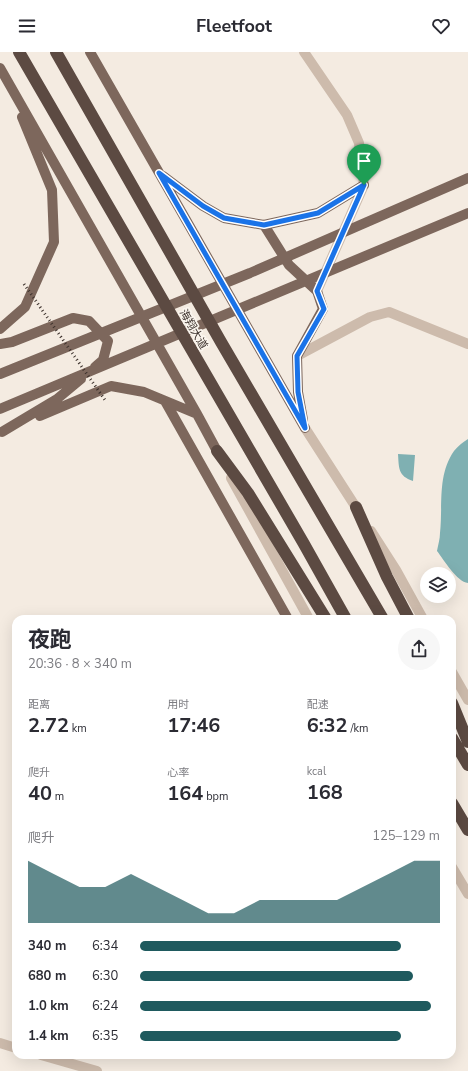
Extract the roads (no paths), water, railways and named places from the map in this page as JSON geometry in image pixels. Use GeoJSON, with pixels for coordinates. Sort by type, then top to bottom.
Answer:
{"type":"FeatureCollection","features":[{"type":"Feature","properties":{"kind":"highway","name":"海翔大道"},"geometry":{"type":"LineString","coordinates":[[19,52],[344,615]]}},
{"type":"Feature","properties":{"kind":"highway","name":"海翔大道"},"geometry":{"type":"LineString","coordinates":[[56,52],[221,342],[381,615]]}},
{"type":"Feature","properties":{"kind":"highway"},"geometry":{"type":"LineString","coordinates":[[217,451],[248,493],[324,615]]}},
{"type":"Feature","properties":{"kind":"highway"},"geometry":{"type":"LineString","coordinates":[[356,507],[387,577],[407,615]]}},
{"type":"Feature","properties":{"kind":"highway"},"geometry":{"type":"LineString","coordinates":[[456,713],[468,742]]}},
{"type":"Feature","properties":{"kind":"highway"},"geometry":{"type":"LineString","coordinates":[[456,745],[468,766]]}},
{"type":"Feature","properties":{"kind":"highway"},"geometry":{"type":"LineString","coordinates":[[456,810],[468,830]]}},
{"type":"Feature","properties":{"kind":"main road"},"geometry":{"type":"LineString","coordinates":[[90,52],[305,428]]}},
{"type":"Feature","properties":{"kind":"main road"},"geometry":{"type":"LineString","coordinates":[[0,68],[217,451]]}},
{"type":"Feature","properties":{"kind":"main road"},"geometry":{"type":"LineString","coordinates":[[0,329],[25,307],[54,242],[52,190],[8,82]]}},
{"type":"Feature","properties":{"kind":"main road"},"geometry":{"type":"LineString","coordinates":[[159,173],[203,206],[224,218],[264,225],[318,213],[364,185]]}},
{"type":"Feature","properties":{"kind":"main road"},"geometry":{"type":"LineString","coordinates":[[0,374],[242,276],[468,178]]}},
{"type":"Feature","properties":{"kind":"main road"},"geometry":{"type":"LineString","coordinates":[[0,409],[468,213]]}},
{"type":"Feature","properties":{"kind":"main road"},"geometry":{"type":"LineString","coordinates":[[264,225],[289,265],[317,291],[324,309],[297,356],[298,392],[305,428]]}},
{"type":"Feature","properties":{"kind":"main road"},"geometry":{"type":"LineString","coordinates":[[0,344],[12,342],[74,318],[89,321],[108,341],[103,360],[57,399],[1,432]]}},
{"type":"Feature","properties":{"kind":"main road"},"geometry":{"type":"LineString","coordinates":[[1,432],[111,386],[144,392],[197,414]]}},
{"type":"Feature","properties":{"kind":"main road"},"geometry":{"type":"LineString","coordinates":[[165,401],[286,615]]}},
{"type":"Feature","properties":{"kind":"street"},"geometry":{"type":"LineString","coordinates":[[304,52],[347,115],[359,143],[364,185],[317,291]]}},
{"type":"Feature","properties":{"kind":"street"},"geometry":{"type":"LineString","coordinates":[[297,356],[370,317],[389,312],[468,344]]}},
{"type":"Feature","properties":{"kind":"street"},"geometry":{"type":"LineString","coordinates":[[305,428],[396,570],[421,615]]}},
{"type":"Feature","properties":{"kind":"street"},"geometry":{"type":"LineString","coordinates":[[217,451],[307,615]]}},
{"type":"Feature","properties":{"kind":"street"},"geometry":{"type":"LineString","coordinates":[[456,676],[468,686]]}},
{"type":"Feature","properties":{"kind":"street"},"geometry":{"type":"LineString","coordinates":[[456,679],[468,700]]}},
{"type":"Feature","properties":{"kind":"street"},"geometry":{"type":"LineString","coordinates":[[456,874],[468,894]]}},
{"type":"Feature","properties":{"kind":"street"},"geometry":{"type":"LineString","coordinates":[[0,1043],[12,1047]]}},
{"type":"Feature","properties":{"kind":"street"},"geometry":{"type":"LineString","coordinates":[[55,1059],[97,1071]]}},
{"type":"Feature","properties":{"kind":"water"},"geometry":{"type":"Polygon","coordinates":[[[468,439],[468,583],[464,582],[456,576],[456,567],[449,567],[437,551],[440,535],[442,491],[445,470],[454,451],[468,439]]]}},
{"type":"Feature","properties":{"kind":"water"},"geometry":{"type":"Polygon","coordinates":[[[398,454],[415,455],[413,481],[404,477],[400,471],[398,454]]]}},
{"type":"Feature","properties":{"kind":"railway"},"geometry":{"type":"LineString","coordinates":[[24,284],[105,400]]}}]}
